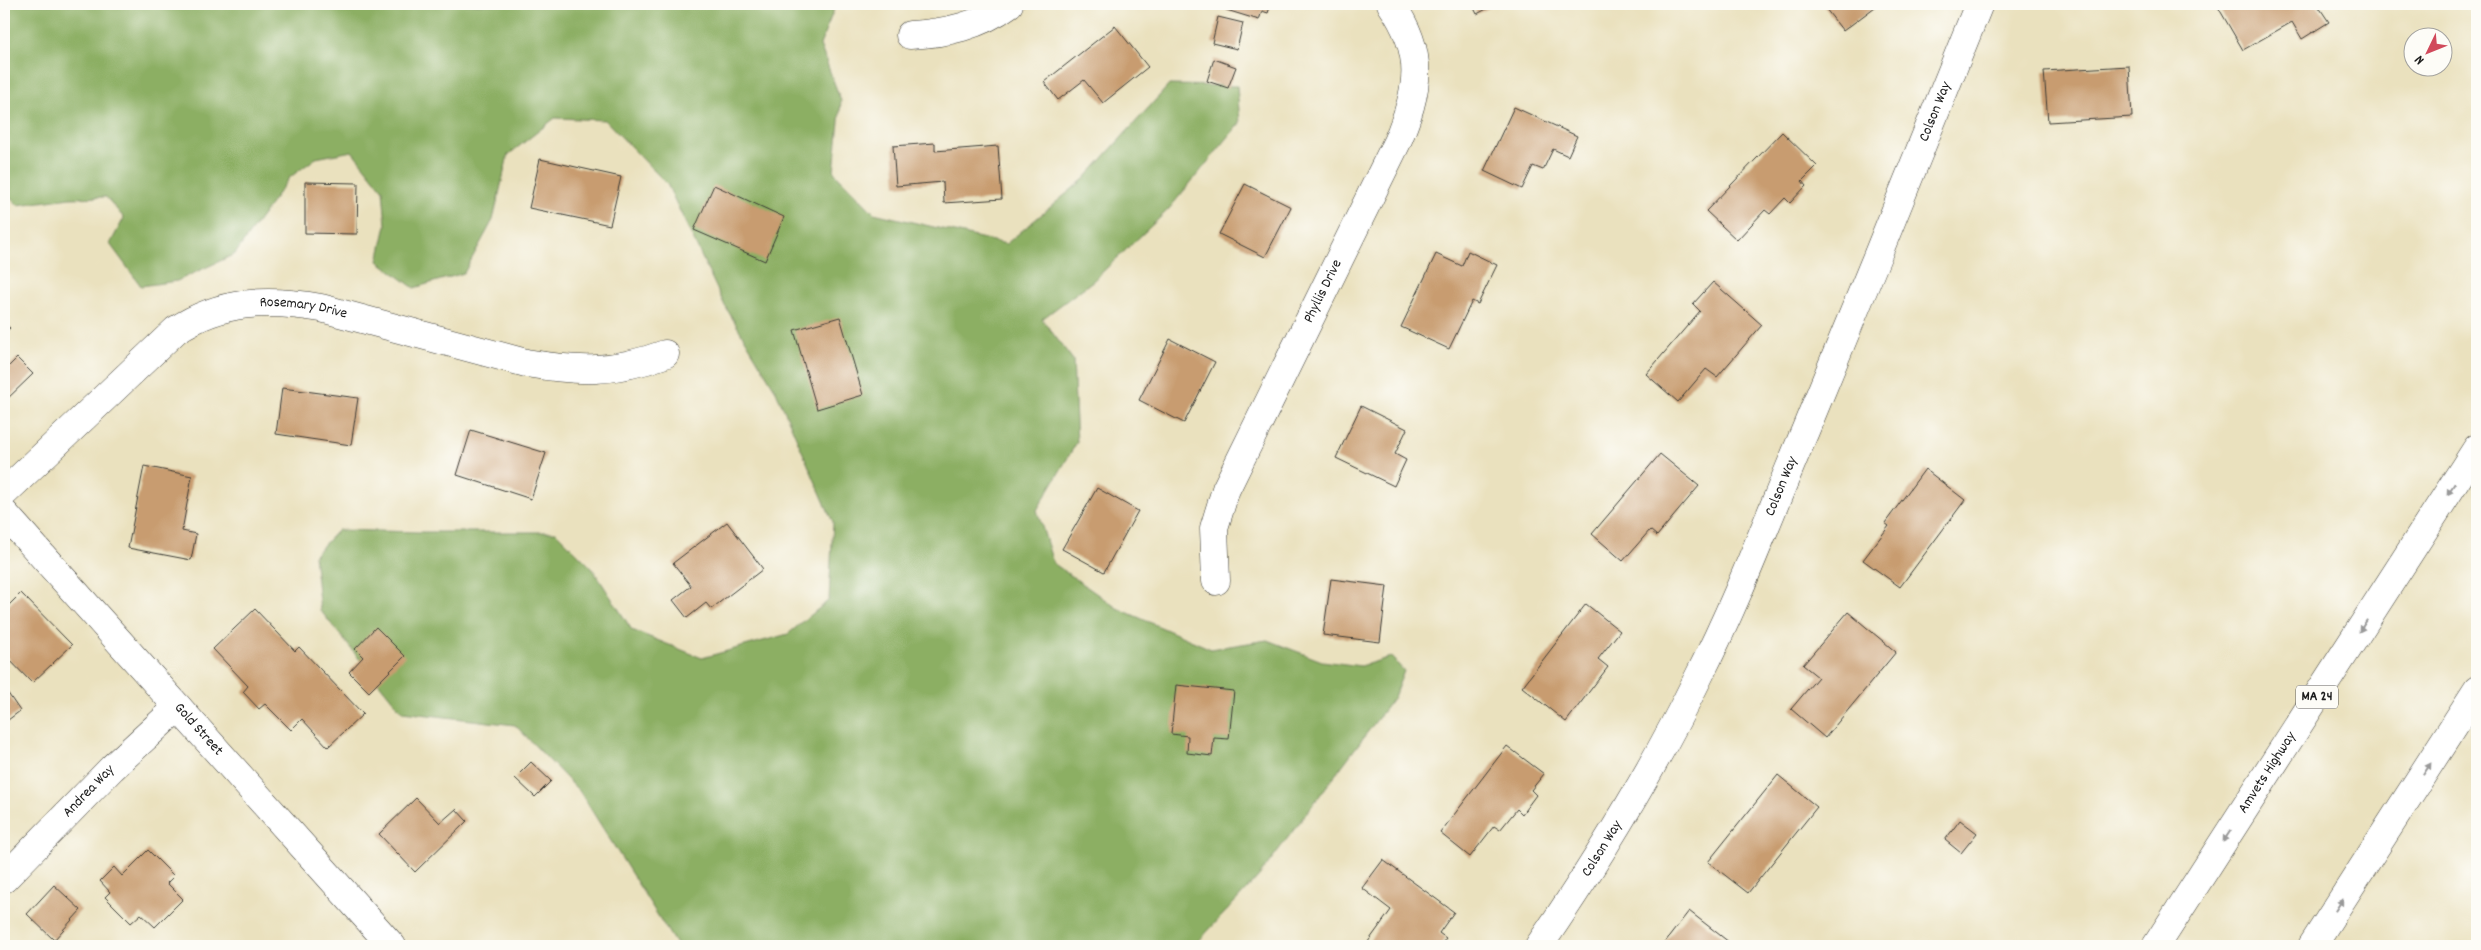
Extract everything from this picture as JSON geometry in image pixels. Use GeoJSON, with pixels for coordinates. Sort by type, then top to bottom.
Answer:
{"type":"FeatureCollection","features":[{"type":"Feature","properties":{"kind":"main road"},"geometry":{"type":"LineString","coordinates":[[910,35],[946,32],[972,25],[1009,4]]}},
{"type":"Feature","properties":{"kind":"main road","name":"Phyllis Drive"},"geometry":{"type":"LineString","coordinates":[[1216,581],[1214,528],[1226,489],[1397,142],[1414,97],[1416,74],[1414,52],[1406,30],[1391,4]]}},
{"type":"Feature","properties":{"kind":"main road","name":"Colson Way"},"geometry":{"type":"LineString","coordinates":[[1539,946],[1629,806],[1700,675],[1887,236],[1979,4]]}},
{"type":"Feature","properties":{"kind":"main road","name":"Rosemary Drive"},"geometry":{"type":"LineString","coordinates":[[4,492],[176,330],[197,316],[219,308],[270,303],[320,308],[526,363],[552,368],[578,370],[626,367],[665,354]]}},
{"type":"Feature","properties":{"kind":"main road","name":"Amvets Highway"},"geometry":{"type":"LineString","coordinates":[[2156,946],[2477,448]]}},
{"type":"Feature","properties":{"kind":"main road","name":"Gold Street"},"geometry":{"type":"LineString","coordinates":[[4,513],[392,946]]}},
{"type":"Feature","properties":{"kind":"main road"},"geometry":{"type":"LineString","coordinates":[[2312,946],[2477,690]]}},
{"type":"Feature","properties":{"kind":"main road","name":"Andrea Way"},"geometry":{"type":"LineString","coordinates":[[4,879],[112,768],[178,707]]}},
{"type":"Feature","properties":{"kind":"green space"},"geometry":{"type":"Polygon","coordinates":[[[4,4],[836,4],[820,45],[841,101],[834,172],[874,213],[1006,244],[1084,179],[1169,85],[1237,86],[1240,123],[1168,210],[1094,280],[1042,319],[1073,360],[1077,442],[1037,510],[1053,563],[1117,608],[1211,649],[1267,640],[1322,661],[1361,666],[1391,657],[1404,671],[1394,697],[1259,876],[1194,946],[677,946],[580,792],[515,725],[402,712],[320,610],[314,555],[338,530],[556,532],[592,568],[632,630],[702,658],[788,634],[829,600],[833,522],[775,389],[725,306],[667,184],[605,120],[555,118],[508,155],[493,220],[464,273],[414,288],[378,261],[386,225],[383,190],[352,151],[316,158],[289,178],[235,254],[177,281],[141,286],[110,244],[124,218],[106,197],[70,198],[18,205],[4,193],[4,4]]]}},
{"type":"Feature","properties":{"kind":"building"},"geometry":{"type":"Polygon","coordinates":[[[1207,4],[1271,4],[1268,13],[1262,11],[1259,20],[1207,4]]]}},
{"type":"Feature","properties":{"kind":"building"},"geometry":{"type":"Polygon","coordinates":[[[1472,4],[1496,4],[1477,14],[1472,4]]]}},
{"type":"Feature","properties":{"kind":"building"},"geometry":{"type":"Polygon","coordinates":[[[1822,4],[1879,4],[1843,31],[1822,4]]]}},
{"type":"Feature","properties":{"kind":"building"},"geometry":{"type":"Polygon","coordinates":[[[2224,4],[2317,4],[2329,22],[2302,39],[2292,22],[2243,50],[2218,7],[2224,4]]]}},
{"type":"Feature","properties":{"kind":"building"},"geometry":{"type":"Polygon","coordinates":[[[1218,17],[1243,23],[1237,49],[1212,43],[1218,17]]]}},
{"type":"Feature","properties":{"kind":"building"},"geometry":{"type":"Polygon","coordinates":[[[1115,26],[1148,67],[1103,103],[1084,80],[1058,100],[1044,82],[1115,26]]]}},
{"type":"Feature","properties":{"kind":"building"},"geometry":{"type":"Polygon","coordinates":[[[1214,59],[1236,67],[1228,88],[1207,81],[1214,59]]]}},
{"type":"Feature","properties":{"kind":"building"},"geometry":{"type":"Polygon","coordinates":[[[2129,66],[2132,117],[2048,122],[2044,71],[2129,66]]]}},
{"type":"Feature","properties":{"kind":"building"},"geometry":{"type":"Polygon","coordinates":[[[1514,107],[1577,136],[1568,156],[1553,149],[1543,170],[1533,166],[1522,189],[1484,171],[1514,107]]]}},
{"type":"Feature","properties":{"kind":"building"},"geometry":{"type":"Polygon","coordinates":[[[1782,132],[1817,166],[1802,181],[1806,186],[1790,203],[1785,198],[1770,214],[1765,210],[1737,240],[1706,211],[1782,132]]]}},
{"type":"Feature","properties":{"kind":"building"},"geometry":{"type":"Polygon","coordinates":[[[935,143],[935,151],[998,146],[1002,199],[944,203],[943,182],[896,186],[893,146],[935,143]]]}},
{"type":"Feature","properties":{"kind":"building"},"geometry":{"type":"Polygon","coordinates":[[[540,159],[621,177],[610,225],[529,208],[540,159]]]}},
{"type":"Feature","properties":{"kind":"building"},"geometry":{"type":"Polygon","coordinates":[[[305,182],[358,183],[357,234],[305,233],[305,182]]]}},
{"type":"Feature","properties":{"kind":"building"},"geometry":{"type":"Polygon","coordinates":[[[1245,184],[1291,207],[1265,257],[1219,234],[1245,184]]]}},
{"type":"Feature","properties":{"kind":"building"},"geometry":{"type":"Polygon","coordinates":[[[714,185],[784,217],[765,261],[694,230],[714,185]]]}},
{"type":"Feature","properties":{"kind":"building"},"geometry":{"type":"Polygon","coordinates":[[[1468,251],[1497,265],[1478,304],[1472,301],[1449,349],[1401,327],[1436,254],[1462,266],[1468,251]]]}},
{"type":"Feature","properties":{"kind":"building"},"geometry":{"type":"Polygon","coordinates":[[[1713,282],[1762,325],[1717,377],[1706,369],[1678,402],[1646,374],[1700,311],[1693,304],[1713,282]]]}},
{"type":"Feature","properties":{"kind":"building"},"geometry":{"type":"Polygon","coordinates":[[[840,317],[863,395],[817,409],[794,330],[840,317]]]}},
{"type":"Feature","properties":{"kind":"building"},"geometry":{"type":"Polygon","coordinates":[[[4,322],[10,328],[4,334],[4,322]]]}},
{"type":"Feature","properties":{"kind":"building"},"geometry":{"type":"Polygon","coordinates":[[[1170,339],[1215,362],[1184,423],[1139,400],[1170,339]]]}},
{"type":"Feature","properties":{"kind":"building"},"geometry":{"type":"Polygon","coordinates":[[[17,358],[33,374],[4,402],[4,371],[17,358]]]}},
{"type":"Feature","properties":{"kind":"building"},"geometry":{"type":"Polygon","coordinates":[[[282,388],[358,398],[351,445],[276,434],[282,388]]]}},
{"type":"Feature","properties":{"kind":"building"},"geometry":{"type":"Polygon","coordinates":[[[1361,406],[1407,429],[1395,454],[1406,460],[1394,486],[1336,458],[1361,406]]]}},
{"type":"Feature","properties":{"kind":"building"},"geometry":{"type":"Polygon","coordinates":[[[471,430],[546,453],[531,499],[457,475],[471,430]]]}},
{"type":"Feature","properties":{"kind":"building"},"geometry":{"type":"Polygon","coordinates":[[[1660,454],[1699,486],[1657,536],[1650,530],[1623,561],[1592,534],[1660,454]]]}},
{"type":"Feature","properties":{"kind":"building"},"geometry":{"type":"Polygon","coordinates":[[[144,466],[192,476],[182,531],[196,534],[191,560],[128,548],[144,466]]]}},
{"type":"Feature","properties":{"kind":"building"},"geometry":{"type":"Polygon","coordinates":[[[1925,469],[1965,500],[1900,587],[1863,560],[1889,526],[1885,523],[1925,469]]]}},
{"type":"Feature","properties":{"kind":"building"},"geometry":{"type":"Polygon","coordinates":[[[1097,488],[1138,511],[1104,572],[1062,549],[1097,488]]]}},
{"type":"Feature","properties":{"kind":"building"},"geometry":{"type":"Polygon","coordinates":[[[727,522],[763,569],[711,609],[706,603],[687,618],[673,600],[691,586],[673,563],[727,522]]]}},
{"type":"Feature","properties":{"kind":"building"},"geometry":{"type":"Polygon","coordinates":[[[1331,579],[1387,586],[1380,642],[1323,635],[1331,579]]]}},
{"type":"Feature","properties":{"kind":"building"},"geometry":{"type":"Polygon","coordinates":[[[21,593],[72,645],[32,683],[4,654],[4,610],[21,593]]]}},
{"type":"Feature","properties":{"kind":"building"},"geometry":{"type":"Polygon","coordinates":[[[1586,604],[1620,631],[1598,659],[1608,667],[1566,722],[1522,687],[1586,604]]]}},
{"type":"Feature","properties":{"kind":"building"},"geometry":{"type":"Polygon","coordinates":[[[255,609],[295,651],[299,647],[363,714],[328,747],[302,719],[291,730],[265,704],[259,709],[243,692],[248,686],[213,649],[255,609]]]}},
{"type":"Feature","properties":{"kind":"building"},"geometry":{"type":"Polygon","coordinates":[[[1848,612],[1896,652],[1825,738],[1791,709],[1818,677],[1803,665],[1848,612]]]}},
{"type":"Feature","properties":{"kind":"building"},"geometry":{"type":"Polygon","coordinates":[[[376,627],[405,656],[369,692],[349,672],[363,657],[355,649],[376,627]]]}},
{"type":"Feature","properties":{"kind":"building"},"geometry":{"type":"Polygon","coordinates":[[[1176,685],[1234,691],[1229,739],[1214,738],[1212,756],[1187,753],[1188,736],[1171,734],[1176,685]]]}},
{"type":"Feature","properties":{"kind":"building"},"geometry":{"type":"Polygon","coordinates":[[[4,690],[20,711],[4,723],[4,690]]]}},
{"type":"Feature","properties":{"kind":"building"},"geometry":{"type":"Polygon","coordinates":[[[1507,746],[1544,774],[1531,790],[1536,795],[1522,814],[1517,809],[1500,830],[1494,826],[1470,857],[1440,833],[1507,746]]]}},
{"type":"Feature","properties":{"kind":"building"},"geometry":{"type":"Polygon","coordinates":[[[531,762],[551,781],[535,797],[515,778],[531,762]]]}},
{"type":"Feature","properties":{"kind":"building"},"geometry":{"type":"Polygon","coordinates":[[[1778,775],[1817,807],[1748,893],[1708,862],[1778,775]]]}},
{"type":"Feature","properties":{"kind":"building"},"geometry":{"type":"Polygon","coordinates":[[[416,798],[440,823],[456,809],[467,821],[415,872],[379,834],[416,798]]]}},
{"type":"Feature","properties":{"kind":"building"},"geometry":{"type":"Polygon","coordinates":[[[1960,820],[1977,833],[1961,853],[1945,840],[1960,820]]]}},
{"type":"Feature","properties":{"kind":"building"},"geometry":{"type":"Polygon","coordinates":[[[148,850],[174,876],[167,883],[183,899],[155,927],[141,914],[131,923],[105,897],[110,892],[100,881],[114,867],[122,876],[148,850]]]}},
{"type":"Feature","properties":{"kind":"building"},"geometry":{"type":"Polygon","coordinates":[[[1383,860],[1454,912],[1439,933],[1446,938],[1440,946],[1365,946],[1391,910],[1362,888],[1383,860]]]}},
{"type":"Feature","properties":{"kind":"building"},"geometry":{"type":"Polygon","coordinates":[[[54,885],[81,910],[54,940],[27,914],[54,885]]]}},
{"type":"Feature","properties":{"kind":"building"},"geometry":{"type":"Polygon","coordinates":[[[1689,911],[1734,946],[1662,946],[1689,911]]]}}]}
